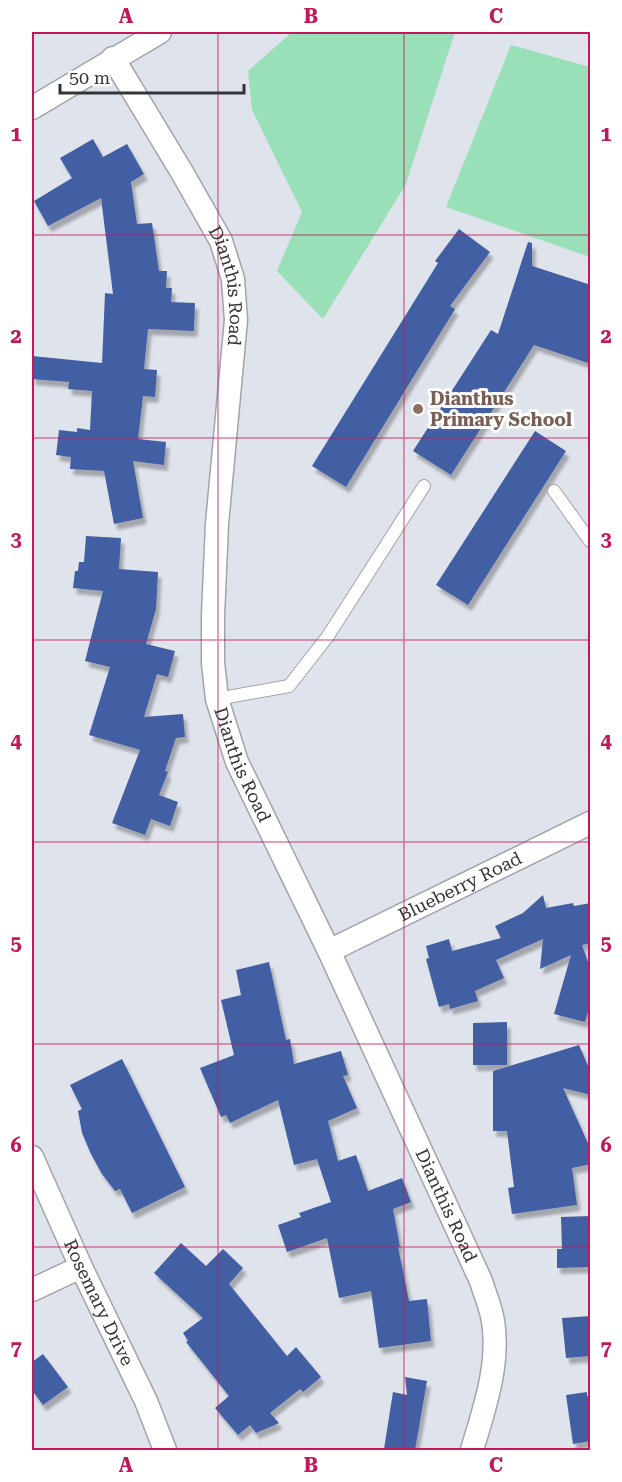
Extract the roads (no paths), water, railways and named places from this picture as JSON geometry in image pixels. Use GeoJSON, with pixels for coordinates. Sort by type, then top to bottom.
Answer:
{"type":"FeatureCollection","features":[{"type":"Feature","properties":{"kind":"street"},"geometry":{"type":"LineString","coordinates":[[32,108],[160,32]]}},
{"type":"Feature","properties":{"kind":"street","name":"Dianthis Road"},"geometry":{"type":"LineString","coordinates":[[113,58],[221,240],[233,279],[236,320],[217,524],[213,615],[213,663],[217,699],[237,762],[329,951],[481,1281],[493,1320],[495,1354],[488,1399],[472,1450]]}},
{"type":"Feature","properties":{"kind":"street","name":"Blueberry Road"},"geometry":{"type":"LineString","coordinates":[[329,951],[591,823]]}},
{"type":"Feature","properties":{"kind":"street","name":"Rosemary Drive"},"geometry":{"type":"LineString","coordinates":[[32,1157],[81,1267],[146,1401],[165,1450]]}},
{"type":"Feature","properties":{"kind":"street"},"geometry":{"type":"LineString","coordinates":[[32,1290],[81,1267]]}},
{"type":"Feature","properties":{"kind":"lane"},"geometry":{"type":"LineString","coordinates":[[217,699],[289,686],[327,636],[424,486]]}},
{"type":"Feature","properties":{"kind":"lane"},"geometry":{"type":"LineString","coordinates":[[554,491],[591,541]]}},
{"type":"Feature","properties":{"kind":"place","name":"Dianthus Primary School"},"geometry":{"type":"Point","coordinates":[418,409]}}]}
